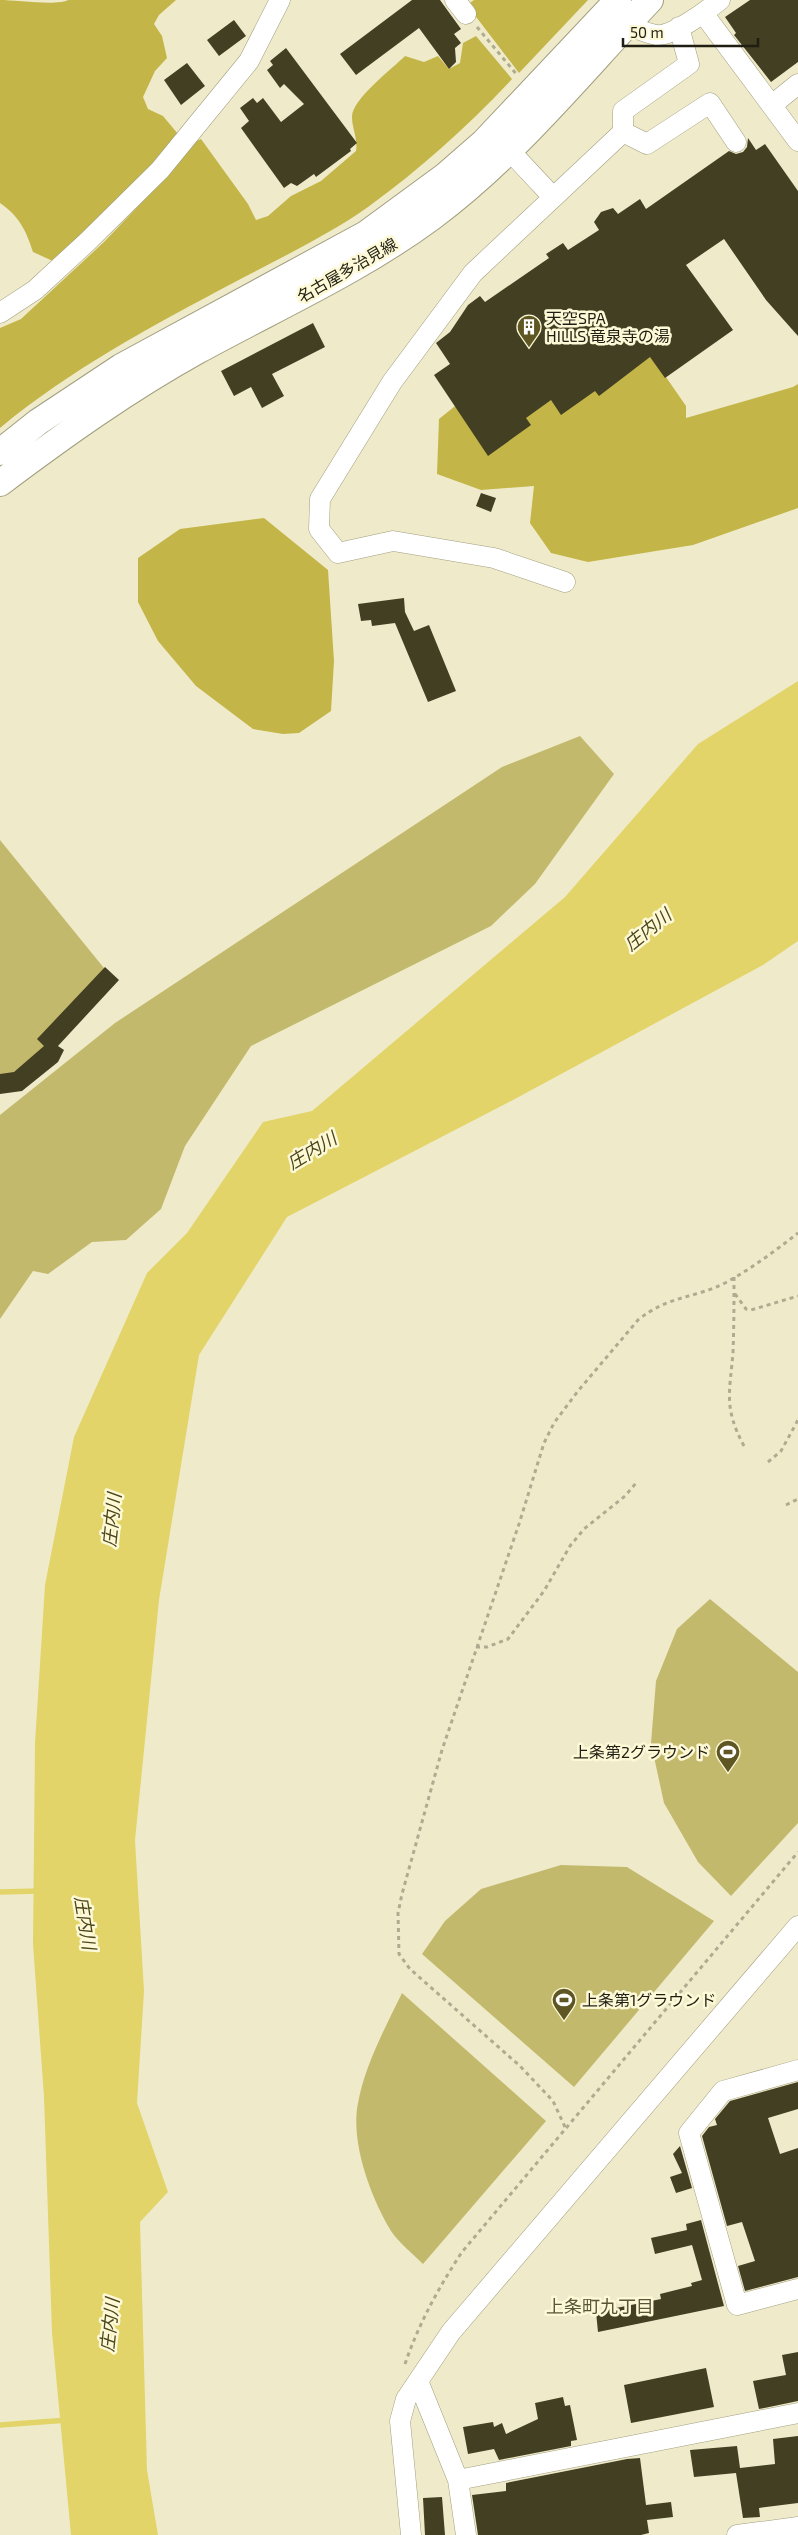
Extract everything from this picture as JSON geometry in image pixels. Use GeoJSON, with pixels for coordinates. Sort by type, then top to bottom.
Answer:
{"type":"FeatureCollection","features":[{"type":"Feature","properties":{"kind":"main road","name":"名古屋多治見線"},"geometry":{"type":"LineString","coordinates":[[0,452],[38,422],[121,367],[366,234],[445,176],[484,142],[618,0]]}},
{"type":"Feature","properties":{"kind":"main road","name":"名古屋多治見線"},"geometry":{"type":"LineString","coordinates":[[0,483],[44,448],[120,396],[199,350],[362,264],[432,217],[508,149],[650,0]]}},
{"type":"Feature","properties":{"kind":"street"},"geometry":{"type":"LineString","coordinates":[[0,313],[35,290],[160,170],[249,61],[280,0]]}},
{"type":"Feature","properties":{"kind":"street"},"geometry":{"type":"LineString","coordinates":[[626,25],[658,35],[680,26],[703,13],[720,0]]}},
{"type":"Feature","properties":{"kind":"street"},"geometry":{"type":"LineString","coordinates":[[703,13],[798,141]]}},
{"type":"Feature","properties":{"kind":"street"},"geometry":{"type":"LineString","coordinates":[[565,582],[494,558],[393,540],[338,553],[319,529],[320,499],[392,382],[472,273],[622,132],[623,111],[689,64],[680,26]]}},
{"type":"Feature","properties":{"kind":"street"},"geometry":{"type":"LineString","coordinates":[[772,104],[798,84]]}},
{"type":"Feature","properties":{"kind":"street"},"geometry":{"type":"LineString","coordinates":[[622,132],[647,144],[710,103],[736,142]]}},
{"type":"Feature","properties":{"kind":"street"},"geometry":{"type":"LineString","coordinates":[[508,149],[552,196]]}},
{"type":"Feature","properties":{"kind":"street"},"geometry":{"type":"LineString","coordinates":[[411,2535],[400,2421],[406,2399],[451,2332],[798,1926]]}},
{"type":"Feature","properties":{"kind":"street"},"geometry":{"type":"LineString","coordinates":[[798,2070],[723,2091],[689,2133],[737,2305],[798,2289]]}},
{"type":"Feature","properties":{"kind":"street"},"geometry":{"type":"LineString","coordinates":[[418,2381],[458,2480],[466,2535]]}},
{"type":"Feature","properties":{"kind":"street"},"geometry":{"type":"LineString","coordinates":[[458,2480],[798,2413]]}},
{"type":"Feature","properties":{"kind":"street"},"geometry":{"type":"LineString","coordinates":[[737,2535],[798,2527]]}},
{"type":"Feature","properties":{"kind":"path"},"geometry":{"type":"LineString","coordinates":[[461,7],[531,92]]}},
{"type":"Feature","properties":{"kind":"path"},"geometry":{"type":"LineString","coordinates":[[565,2127],[553,2101],[520,2066],[410,1970],[399,1954],[398,1913],[402,1894],[442,1750],[544,1443],[554,1423],[638,1320],[650,1310],[676,1298],[705,1291],[734,1277],[798,1233]]}},
{"type":"Feature","properties":{"kind":"path"},"geometry":{"type":"LineString","coordinates":[[734,1277],[733,1353],[728,1385],[731,1416],[744,1446]]}},
{"type":"Feature","properties":{"kind":"path"},"geometry":{"type":"LineString","coordinates":[[734,1294],[740,1304],[746,1309],[751,1310],[798,1296]]}},
{"type":"Feature","properties":{"kind":"path"},"geometry":{"type":"LineString","coordinates":[[768,1462],[781,1451],[798,1420]]}},
{"type":"Feature","properties":{"kind":"path"},"geometry":{"type":"LineString","coordinates":[[476,1647],[487,1647],[508,1639],[544,1591],[570,1546],[584,1529],[625,1496],[636,1483]]}},
{"type":"Feature","properties":{"kind":"path"},"geometry":{"type":"LineString","coordinates":[[786,1505],[798,1499]]}},
{"type":"Feature","properties":{"kind":"path"},"geometry":{"type":"LineString","coordinates":[[406,2399],[404,2369],[416,2332],[442,2282],[462,2252],[565,2127],[798,1852]]}},
{"type":"Feature","properties":{"kind":"shaded area"},"geometry":{"type":"Polygon","coordinates":[[[0,0],[55,3],[68,0],[176,0],[159,15],[154,24],[162,36],[167,58],[155,71],[143,97],[148,109],[163,116],[178,134],[156,161],[55,262],[33,252],[28,237],[17,218],[0,203],[0,0]]]}},
{"type":"Feature","properties":{"kind":"shaded area"},"geometry":{"type":"Polygon","coordinates":[[[474,0],[588,0],[519,73],[467,5],[474,0]]]}},
{"type":"Feature","properties":{"kind":"shaded area"},"geometry":{"type":"Polygon","coordinates":[[[476,36],[512,79],[461,130],[406,178],[368,207],[336,228],[172,316],[113,350],[55,386],[0,428],[0,328],[21,319],[104,242],[167,176],[194,142],[201,139],[248,204],[256,220],[268,216],[291,196],[321,181],[356,151],[352,117],[358,102],[365,93],[405,56],[424,62],[438,56],[449,69],[460,63],[463,43],[476,36]]]}},
{"type":"Feature","properties":{"kind":"shaded area"},"geometry":{"type":"Polygon","coordinates":[[[650,354],[686,406],[686,418],[798,384],[798,508],[693,545],[588,562],[551,553],[530,523],[534,486],[481,490],[437,474],[439,419],[506,365],[650,354]]]}},
{"type":"Feature","properties":{"kind":"shaded area"},"geometry":{"type":"Polygon","coordinates":[[[264,518],[328,570],[334,661],[331,711],[299,733],[283,734],[253,729],[196,686],[158,641],[138,602],[138,558],[180,529],[264,518]]]}},
{"type":"Feature","properties":{"kind":"shaded area"},"geometry":{"type":"Polygon","coordinates":[[[580,736],[614,774],[535,884],[491,926],[251,1046],[185,1146],[161,1209],[126,1240],[92,1242],[48,1274],[33,1271],[0,1319],[0,1115],[115,1023],[502,767],[580,736]]]}},
{"type":"Feature","properties":{"kind":"shaded area"},"geometry":{"type":"Polygon","coordinates":[[[0,840],[108,973],[24,1070],[0,1076],[0,840]]]}},
{"type":"Feature","properties":{"kind":"shaded area","name":"上条第2グラウンド"},"geometry":{"type":"Polygon","coordinates":[[[710,1599],[798,1672],[798,1823],[731,1896],[698,1862],[664,1803],[651,1743],[656,1681],[677,1629],[710,1599]]]}},
{"type":"Feature","properties":{"kind":"shaded area","name":"上条第1グラウンド"},"geometry":{"type":"Polygon","coordinates":[[[561,1865],[627,1867],[714,1921],[574,2087],[422,1954],[445,1921],[481,1889],[561,1865]]]}},
{"type":"Feature","properties":{"kind":"shaded area"},"geometry":{"type":"Polygon","coordinates":[[[402,1993],[546,2121],[423,2264],[391,2231],[376,2203],[364,2169],[357,2135],[356,2118],[358,2103],[365,2075],[402,1993]]]}},
{"type":"Feature","properties":{"kind":"water","name":"庄内川"},"geometry":{"type":"Polygon","coordinates":[[[798,681],[798,941],[763,965],[513,1100],[287,1217],[199,1355],[159,1600],[135,1840],[144,1991],[137,2103],[168,2192],[140,2222],[147,2470],[158,2535],[71,2535],[52,2333],[44,2097],[33,1944],[35,1743],[45,1585],[74,1437],[147,1273],[187,1233],[263,1122],[312,1111],[565,897],[698,744],[798,681]]]}},
{"type":"Feature","properties":{"kind":"building"},"geometry":{"type":"Polygon","coordinates":[[[412,0],[440,0],[461,29],[454,34],[461,43],[455,48],[456,62],[449,69],[419,28],[356,75],[340,54],[412,0]]]}},
{"type":"Feature","properties":{"kind":"building"},"geometry":{"type":"Polygon","coordinates":[[[750,0],[798,0],[798,62],[771,82],[734,35],[736,33],[725,17],[750,0]]]}},
{"type":"Feature","properties":{"kind":"building"},"geometry":{"type":"Polygon","coordinates":[[[234,20],[246,36],[219,56],[207,40],[234,20]]]}},
{"type":"Feature","properties":{"kind":"building"},"geometry":{"type":"Polygon","coordinates":[[[286,48],[357,143],[350,149],[351,151],[316,177],[314,174],[297,186],[291,183],[284,188],[241,128],[249,121],[240,108],[253,98],[257,103],[263,98],[281,122],[304,104],[284,84],[280,88],[267,70],[273,65],[270,61],[286,48]]]}},
{"type":"Feature","properties":{"kind":"building"},"geometry":{"type":"Polygon","coordinates":[[[187,63],[205,86],[181,105],[164,80],[187,63]]]}},
{"type":"Feature","properties":{"kind":"building"},"geometry":{"type":"Polygon","coordinates":[[[748,138],[756,150],[765,144],[798,191],[798,336],[766,300],[724,239],[686,265],[733,330],[665,378],[650,357],[599,396],[595,391],[561,415],[551,400],[526,418],[531,425],[488,456],[434,375],[450,364],[436,343],[450,332],[468,305],[480,296],[485,302],[549,258],[546,254],[563,243],[568,250],[599,230],[594,222],[601,212],[613,208],[618,214],[640,199],[646,209],[729,151],[736,154],[743,152],[747,147],[748,138]]]}},
{"type":"Feature","properties":{"kind":"building"},"geometry":{"type":"Polygon","coordinates":[[[313,323],[325,347],[272,374],[284,396],[262,408],[251,387],[234,396],[221,371],[313,323]]]}},
{"type":"Feature","properties":{"kind":"building"},"geometry":{"type":"Polygon","coordinates":[[[481,493],[496,498],[491,512],[476,506],[481,493]]]}},
{"type":"Feature","properties":{"kind":"building"},"geometry":{"type":"Polygon","coordinates":[[[404,598],[405,612],[414,631],[429,625],[456,691],[428,702],[395,623],[372,626],[371,620],[361,621],[358,604],[404,598]]]}},
{"type":"Feature","properties":{"kind":"building"},"geometry":{"type":"Polygon","coordinates":[[[105,967],[119,980],[58,1046],[64,1050],[58,1062],[22,1091],[0,1094],[0,1074],[14,1072],[44,1046],[37,1039],[105,967]]]}},
{"type":"Feature","properties":{"kind":"building"},"geometry":{"type":"Polygon","coordinates":[[[798,2082],[798,2109],[768,2118],[780,2154],[798,2148],[798,2277],[745,2291],[738,2266],[755,2261],[742,2222],[727,2226],[702,2136],[709,2127],[717,2125],[715,2119],[730,2101],[798,2082]]]}},
{"type":"Feature","properties":{"kind":"building"},"geometry":{"type":"Polygon","coordinates":[[[680,2146],[692,2188],[676,2193],[670,2177],[682,2173],[673,2154],[680,2146]]]}},
{"type":"Feature","properties":{"kind":"building"},"geometry":{"type":"Polygon","coordinates":[[[701,2220],[724,2306],[598,2332],[596,2312],[661,2299],[660,2294],[692,2286],[691,2283],[702,2280],[692,2245],[655,2254],[651,2238],[687,2230],[686,2224],[701,2220]]]}},
{"type":"Feature","properties":{"kind":"building"},"geometry":{"type":"Polygon","coordinates":[[[798,2352],[798,2401],[759,2409],[753,2381],[786,2375],[782,2355],[798,2352]]]}},
{"type":"Feature","properties":{"kind":"building"},"geometry":{"type":"Polygon","coordinates":[[[706,2368],[714,2407],[631,2423],[624,2385],[706,2368]]]}},
{"type":"Feature","properties":{"kind":"building"},"geometry":{"type":"Polygon","coordinates":[[[563,2397],[565,2406],[570,2405],[577,2440],[571,2441],[571,2446],[499,2460],[494,2449],[468,2454],[463,2427],[493,2422],[494,2427],[502,2423],[506,2434],[538,2419],[535,2403],[563,2397]]]}},
{"type":"Feature","properties":{"kind":"building"},"geometry":{"type":"Polygon","coordinates":[[[798,2436],[798,2503],[759,2508],[760,2517],[743,2518],[736,2473],[694,2477],[690,2450],[737,2446],[740,2468],[775,2464],[773,2439],[798,2436]]]}},
{"type":"Feature","properties":{"kind":"building"},"geometry":{"type":"Polygon","coordinates":[[[640,2458],[646,2505],[671,2502],[673,2517],[647,2520],[649,2533],[641,2535],[478,2535],[472,2495],[506,2491],[506,2483],[640,2458]]]}},
{"type":"Feature","properties":{"kind":"building"},"geometry":{"type":"Polygon","coordinates":[[[442,2497],[445,2535],[425,2535],[423,2498],[442,2497]]]}},
{"type":"Feature","properties":{"kind":"waterway"},"geometry":{"type":"LineString","coordinates":[[0,1892],[40,1891]]}},
{"type":"Feature","properties":{"kind":"waterway"},"geometry":{"type":"LineString","coordinates":[[0,2425],[68,2420]]}},
{"type":"Feature","properties":{"kind":"place","name":"天空SPA HILLS 竜泉寺の湯"},"geometry":{"type":"Point","coordinates":[529,348]}},
{"type":"Feature","properties":{"kind":"place","name":"上条第2グラウンド"},"geometry":{"type":"Point","coordinates":[728,1773]}},
{"type":"Feature","properties":{"kind":"place","name":"上条第1グラウンド"},"geometry":{"type":"Point","coordinates":[564,2021]}},
{"type":"Feature","properties":{"kind":"district","name":"上条町九丁目"},"geometry":{"type":"Point","coordinates":[600,2307]}}]}
